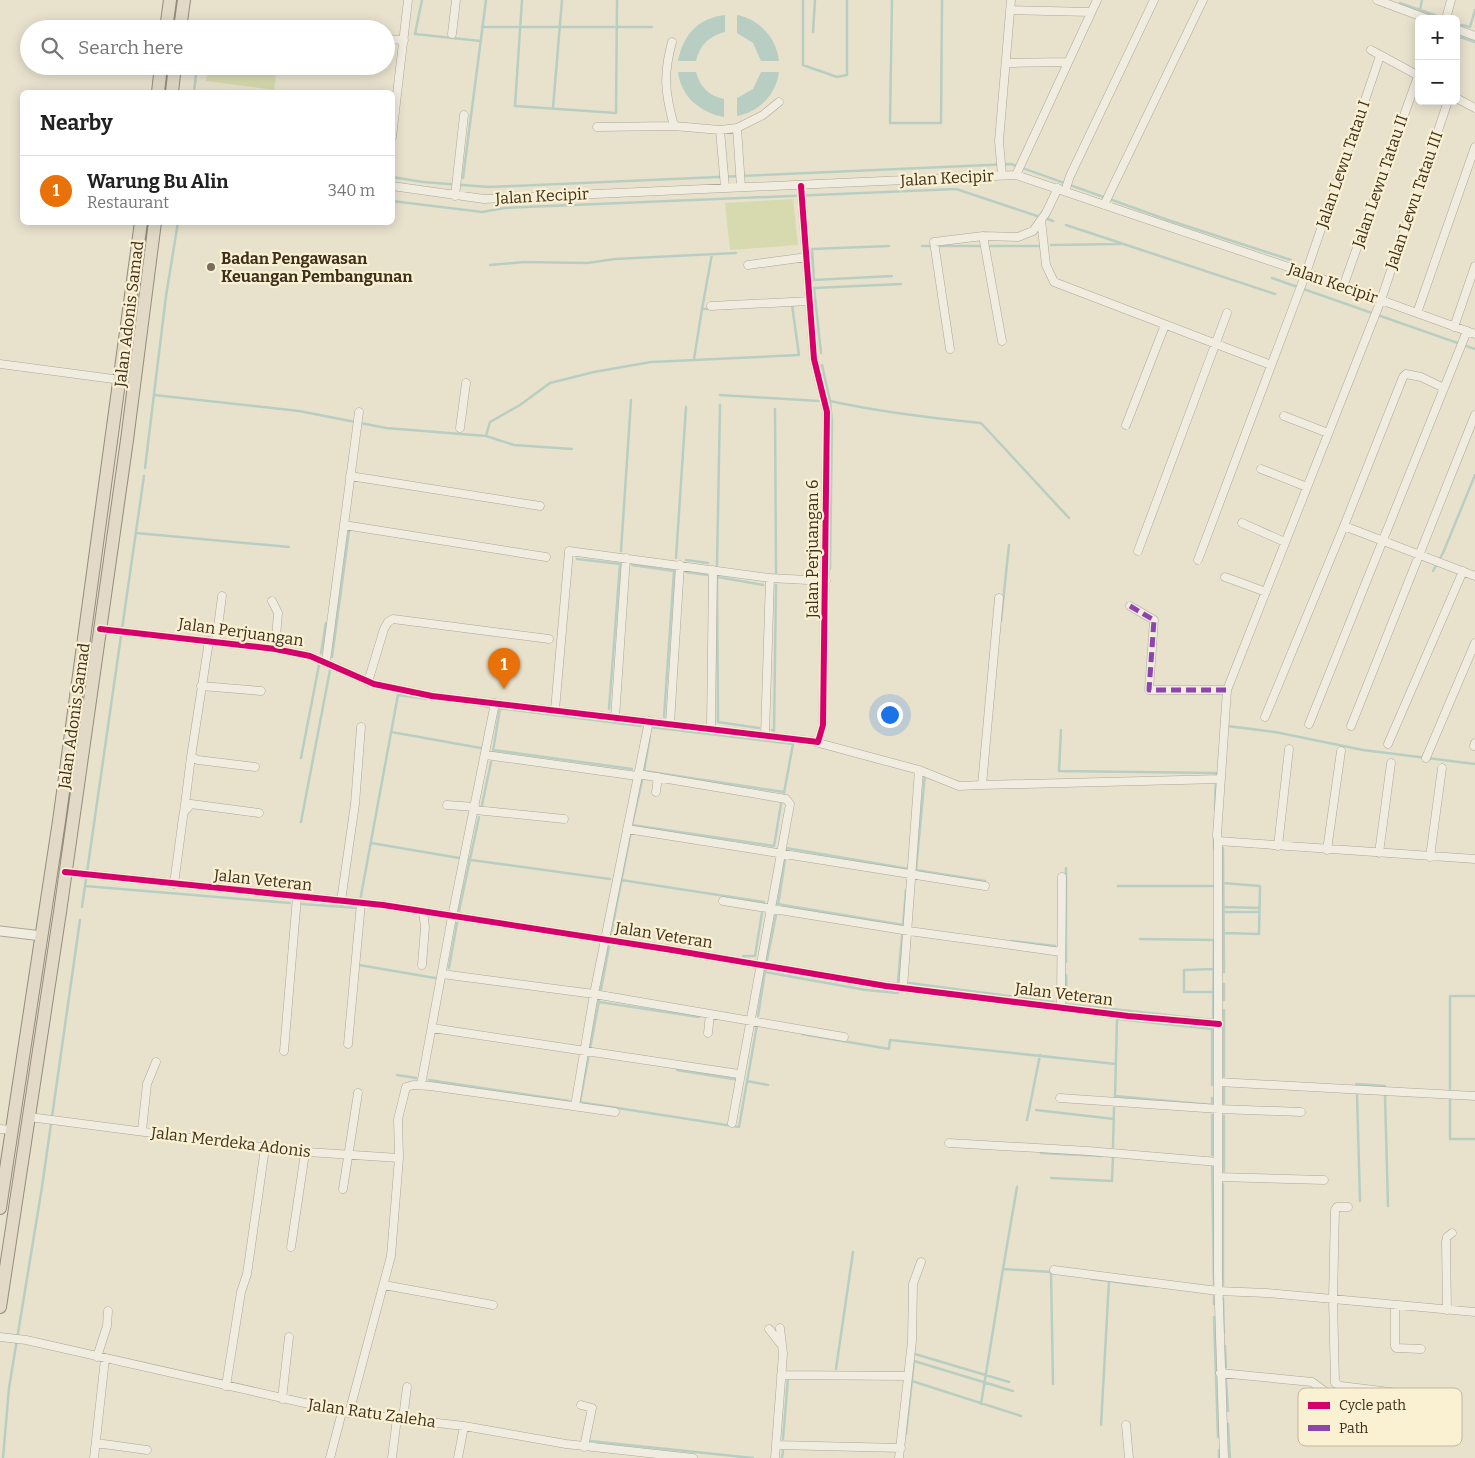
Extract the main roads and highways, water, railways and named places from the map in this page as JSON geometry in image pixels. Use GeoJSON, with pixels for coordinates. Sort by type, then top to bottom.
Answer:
{"type":"FeatureCollection","features":[{"type":"Feature","properties":{"kind":"highway"},"geometry":{"type":"LineString","coordinates":[[167,20],[170,0]]}},
{"type":"Feature","properties":{"kind":"highway"},"geometry":{"type":"LineString","coordinates":[[181,20],[184,0]]}},
{"type":"Feature","properties":{"kind":"highway"},"geometry":{"type":"LineString","coordinates":[[158,90],[160,75]]}},
{"type":"Feature","properties":{"kind":"highway"},"geometry":{"type":"LineString","coordinates":[[172,90],[174,75]]}},
{"type":"Feature","properties":{"kind":"highway","name":"Jalan Adonis Samad"},"geometry":{"type":"LineString","coordinates":[[0,1208],[6,1130],[24,1053],[42,936],[65,822],[141,225]]}},
{"type":"Feature","properties":{"kind":"highway"},"geometry":{"type":"LineString","coordinates":[[0,1308],[36,1118],[38,1054],[65,872],[65,822],[100,629],[155,225]]}},
{"type":"Feature","properties":{"kind":"highway"},"geometry":{"type":"LineString","coordinates":[[109,467],[122,468]]}},
{"type":"Feature","properties":{"kind":"highway"},"geometry":{"type":"LineString","coordinates":[[24,1053],[38,1054]]}},
{"type":"Feature","properties":{"kind":"waterway"},"geometry":{"type":"LineString","coordinates":[[422,0],[415,34],[481,41]]}},
{"type":"Feature","properties":{"kind":"waterway"},"geometry":{"type":"LineString","coordinates":[[463,178],[486,0]]}},
{"type":"Feature","properties":{"kind":"waterway"},"geometry":{"type":"LineString","coordinates":[[522,0],[515,106],[616,113],[617,0]]}},
{"type":"Feature","properties":{"kind":"waterway"},"geometry":{"type":"LineString","coordinates":[[553,108],[562,0]]}},
{"type":"Feature","properties":{"kind":"waterway"},"geometry":{"type":"LineString","coordinates":[[803,0],[803,65],[837,77],[847,75],[847,0]]}},
{"type":"Feature","properties":{"kind":"waterway"},"geometry":{"type":"LineString","coordinates":[[813,32],[815,0]]}},
{"type":"Feature","properties":{"kind":"waterway"},"geometry":{"type":"LineString","coordinates":[[892,0],[890,123],[941,123],[942,0]]}},
{"type":"Feature","properties":{"kind":"waterway"},"geometry":{"type":"LineString","coordinates":[[1420,10],[1422,0]]}},
{"type":"Feature","properties":{"kind":"waterway"},"geometry":{"type":"LineString","coordinates":[[1400,3],[1434,15]]}},
{"type":"Feature","properties":{"kind":"waterway"},"geometry":{"type":"LineString","coordinates":[[1462,25],[1470,27],[1475,10]]}},
{"type":"Feature","properties":{"kind":"waterway"},"geometry":{"type":"LineString","coordinates":[[482,27],[652,27]]}},
{"type":"Feature","properties":{"kind":"waterway"},"geometry":{"type":"LineString","coordinates":[[1460,37],[1475,42]]}},
{"type":"Feature","properties":{"kind":"waterway"},"geometry":{"type":"LineString","coordinates":[[194,90],[196,75]]}},
{"type":"Feature","properties":{"kind":"waterway"},"geometry":{"type":"LineString","coordinates":[[395,177],[423,182],[489,187],[1011,164],[1168,220],[1291,260]]}},
{"type":"Feature","properties":{"kind":"waterway"},"geometry":{"type":"LineString","coordinates":[[395,201],[482,212],[505,208],[956,189],[1040,217]]}},
{"type":"Feature","properties":{"kind":"waterway"},"geometry":{"type":"LineString","coordinates":[[1045,218],[1053,221]]}},
{"type":"Feature","properties":{"kind":"waterway"},"geometry":{"type":"LineString","coordinates":[[145,468],[166,296],[178,225]]}},
{"type":"Feature","properties":{"kind":"waterway"},"geometry":{"type":"LineString","coordinates":[[1066,225],[1275,294]]}},
{"type":"Feature","properties":{"kind":"waterway"},"geometry":{"type":"LineString","coordinates":[[1051,245],[1120,244]]}},
{"type":"Feature","properties":{"kind":"waterway"},"geometry":{"type":"LineString","coordinates":[[814,280],[812,249],[889,246]]}},
{"type":"Feature","properties":{"kind":"waterway"},"geometry":{"type":"LineString","coordinates":[[922,246],[982,246]]}},
{"type":"Feature","properties":{"kind":"waterway"},"geometry":{"type":"LineString","coordinates":[[988,246],[1039,246]]}},
{"type":"Feature","properties":{"kind":"waterway"},"geometry":{"type":"LineString","coordinates":[[490,265],[524,262],[587,263],[615,259],[736,253]]}},
{"type":"Feature","properties":{"kind":"waterway"},"geometry":{"type":"LineString","coordinates":[[712,254],[702,309],[714,309]]}},
{"type":"Feature","properties":{"kind":"waterway"},"geometry":{"type":"LineString","coordinates":[[814,280],[892,276]]}},
{"type":"Feature","properties":{"kind":"waterway"},"geometry":{"type":"LineString","coordinates":[[1272,278],[1475,349]]}},
{"type":"Feature","properties":{"kind":"waterway"},"geometry":{"type":"LineString","coordinates":[[814,288],[901,284]]}},
{"type":"Feature","properties":{"kind":"waterway"},"geometry":{"type":"LineString","coordinates":[[814,288],[821,353]]}},
{"type":"Feature","properties":{"kind":"waterway"},"geometry":{"type":"LineString","coordinates":[[154,395],[299,411],[386,428],[486,436],[490,422],[520,405],[550,383],[594,372],[651,362],[799,355],[792,305]]}},
{"type":"Feature","properties":{"kind":"waterway"},"geometry":{"type":"LineString","coordinates":[[694,359],[702,309]]}},
{"type":"Feature","properties":{"kind":"waterway"},"geometry":{"type":"LineString","coordinates":[[822,365],[830,401],[832,421],[830,569]]}},
{"type":"Feature","properties":{"kind":"waterway"},"geometry":{"type":"LineString","coordinates":[[720,395],[819,401]]}},
{"type":"Feature","properties":{"kind":"waterway"},"geometry":{"type":"LineString","coordinates":[[621,551],[631,400]]}},
{"type":"Feature","properties":{"kind":"waterway"},"geometry":{"type":"LineString","coordinates":[[830,401],[905,414],[981,423],[1069,518]]}},
{"type":"Feature","properties":{"kind":"waterway"},"geometry":{"type":"LineString","coordinates":[[717,565],[720,405]]}},
{"type":"Feature","properties":{"kind":"waterway"},"geometry":{"type":"LineString","coordinates":[[676,558],[686,407]]}},
{"type":"Feature","properties":{"kind":"waterway"},"geometry":{"type":"LineString","coordinates":[[775,409],[776,573]]}},
{"type":"Feature","properties":{"kind":"waterway"},"geometry":{"type":"LineString","coordinates":[[486,436],[514,445],[572,449]]}},
{"type":"Feature","properties":{"kind":"waterway"},"geometry":{"type":"LineString","coordinates":[[1433,571],[1443,553],[1475,475]]}},
{"type":"Feature","properties":{"kind":"waterway"},"geometry":{"type":"LineString","coordinates":[[82,907],[144,476]]}},
{"type":"Feature","properties":{"kind":"waterway"},"geometry":{"type":"LineString","coordinates":[[332,657],[349,531]]}},
{"type":"Feature","properties":{"kind":"waterway"},"geometry":{"type":"LineString","coordinates":[[136,533],[289,547]]}},
{"type":"Feature","properties":{"kind":"waterway"},"geometry":{"type":"LineString","coordinates":[[1001,621],[1009,545]]}},
{"type":"Feature","properties":{"kind":"waterway"},"geometry":{"type":"LineString","coordinates":[[577,559],[621,564]]}},
{"type":"Feature","properties":{"kind":"waterway"},"geometry":{"type":"LineString","coordinates":[[686,560],[708,563]]}},
{"type":"Feature","properties":{"kind":"waterway"},"geometry":{"type":"LineString","coordinates":[[609,709],[620,564]]}},
{"type":"Feature","properties":{"kind":"waterway"},"geometry":{"type":"LineString","coordinates":[[632,565],[674,571]]}},
{"type":"Feature","properties":{"kind":"waterway"},"geometry":{"type":"LineString","coordinates":[[664,717],[674,571]]}},
{"type":"Feature","properties":{"kind":"waterway"},"geometry":{"type":"LineString","coordinates":[[686,572],[707,575]]}},
{"type":"Feature","properties":{"kind":"waterway"},"geometry":{"type":"LineString","coordinates":[[717,576],[718,722],[759,728]]}},
{"type":"Feature","properties":{"kind":"waterway"},"geometry":{"type":"LineString","coordinates":[[718,577],[763,585]]}},
{"type":"Feature","properties":{"kind":"waterway"},"geometry":{"type":"LineString","coordinates":[[772,730],[774,731],[776,585]]}},
{"type":"Feature","properties":{"kind":"waterway"},"geometry":{"type":"LineString","coordinates":[[321,653],[326,623]]}},
{"type":"Feature","properties":{"kind":"waterway"},"geometry":{"type":"LineString","coordinates":[[301,758],[319,665]]}},
{"type":"Feature","properties":{"kind":"waterway"},"geometry":{"type":"LineString","coordinates":[[301,822],[330,670]]}},
{"type":"Feature","properties":{"kind":"waterway"},"geometry":{"type":"LineString","coordinates":[[360,901],[398,695],[427,699]]}},
{"type":"Feature","properties":{"kind":"waterway"},"geometry":{"type":"LineString","coordinates":[[480,705],[488,707]]}},
{"type":"Feature","properties":{"kind":"waterway"},"geometry":{"type":"LineString","coordinates":[[499,708],[641,726]]}},
{"type":"Feature","properties":{"kind":"waterway"},"geometry":{"type":"LineString","coordinates":[[493,751],[500,708]]}},
{"type":"Feature","properties":{"kind":"waterway"},"geometry":{"type":"LineString","coordinates":[[1227,726],[1275,732],[1363,750],[1475,764]]}},
{"type":"Feature","properties":{"kind":"waterway"},"geometry":{"type":"LineString","coordinates":[[650,727],[793,744],[784,793]]}},
{"type":"Feature","properties":{"kind":"waterway"},"geometry":{"type":"LineString","coordinates":[[1061,730],[1059,771],[1216,773],[1215,809]]}},
{"type":"Feature","properties":{"kind":"waterway"},"geometry":{"type":"LineString","coordinates":[[391,732],[481,748]]}},
{"type":"Feature","properties":{"kind":"waterway"},"geometry":{"type":"LineString","coordinates":[[644,771],[650,736]]}},
{"type":"Feature","properties":{"kind":"waterway"},"geometry":{"type":"LineString","coordinates":[[493,750],[632,769]]}},
{"type":"Feature","properties":{"kind":"waterway"},"geometry":{"type":"LineString","coordinates":[[482,805],[491,762]]}},
{"type":"Feature","properties":{"kind":"waterway"},"geometry":{"type":"LineString","coordinates":[[644,771],[784,792]]}},
{"type":"Feature","properties":{"kind":"waterway"},"geometry":{"type":"LineString","coordinates":[[916,870],[925,774]]}},
{"type":"Feature","properties":{"kind":"waterway"},"geometry":{"type":"LineString","coordinates":[[632,825],[642,781]]}},
{"type":"Feature","properties":{"kind":"waterway"},"geometry":{"type":"LineString","coordinates":[[774,846],[781,804]]}},
{"type":"Feature","properties":{"kind":"waterway"},"geometry":{"type":"LineString","coordinates":[[459,911],[479,817]]}},
{"type":"Feature","properties":{"kind":"waterway"},"geometry":{"type":"LineString","coordinates":[[632,825],[774,846]]}},
{"type":"Feature","properties":{"kind":"waterway"},"geometry":{"type":"LineString","coordinates":[[611,934],[630,836]]}},
{"type":"Feature","properties":{"kind":"waterway"},"geometry":{"type":"LineString","coordinates":[[1214,837],[1214,848]]}},
{"type":"Feature","properties":{"kind":"waterway"},"geometry":{"type":"LineString","coordinates":[[371,843],[471,860],[610,879]]}},
{"type":"Feature","properties":{"kind":"waterway"},"geometry":{"type":"LineString","coordinates":[[786,848],[909,869]]}},
{"type":"Feature","properties":{"kind":"waterway"},"geometry":{"type":"LineString","coordinates":[[1223,848],[1224,972]]}},
{"type":"Feature","properties":{"kind":"waterway"},"geometry":{"type":"LineString","coordinates":[[778,905],[785,860]]}},
{"type":"Feature","properties":{"kind":"waterway"},"geometry":{"type":"LineString","coordinates":[[1066,868],[1066,962]]}},
{"type":"Feature","properties":{"kind":"waterway"},"geometry":{"type":"LineString","coordinates":[[916,870],[985,881]]}},
{"type":"Feature","properties":{"kind":"waterway"},"geometry":{"type":"LineString","coordinates":[[621,880],[764,902]]}},
{"type":"Feature","properties":{"kind":"waterway"},"geometry":{"type":"LineString","coordinates":[[1223,883],[1260,886],[1259,934],[1224,933]]}},
{"type":"Feature","properties":{"kind":"waterway"},"geometry":{"type":"LineString","coordinates":[[85,886],[290,903]]}},
{"type":"Feature","properties":{"kind":"waterway"},"geometry":{"type":"LineString","coordinates":[[1118,886],[1213,886]]}},
{"type":"Feature","properties":{"kind":"waterway"},"geometry":{"type":"LineString","coordinates":[[903,926],[906,890]]}},
{"type":"Feature","properties":{"kind":"waterway"},"geometry":{"type":"LineString","coordinates":[[302,904],[358,908]]}},
{"type":"Feature","properties":{"kind":"waterway"},"geometry":{"type":"LineString","coordinates":[[777,904],[903,925]]}},
{"type":"Feature","properties":{"kind":"waterway"},"geometry":{"type":"LineString","coordinates":[[1223,907],[1259,908]]}},
{"type":"Feature","properties":{"kind":"waterway"},"geometry":{"type":"LineString","coordinates":[[1223,912],[1259,912]]}},
{"type":"Feature","properties":{"kind":"waterway"},"geometry":{"type":"LineString","coordinates":[[743,956],[755,956],[762,913]]}},
{"type":"Feature","properties":{"kind":"waterway"},"geometry":{"type":"LineString","coordinates":[[767,960],[776,915]]}},
{"type":"Feature","properties":{"kind":"waterway"},"geometry":{"type":"LineString","coordinates":[[3,1458],[9,1388],[42,1187],[80,920]]}},
{"type":"Feature","properties":{"kind":"waterway"},"geometry":{"type":"LineString","coordinates":[[449,968],[457,923]]}},
{"type":"Feature","properties":{"kind":"waterway"},"geometry":{"type":"LineString","coordinates":[[898,982],[902,936]]}},
{"type":"Feature","properties":{"kind":"waterway"},"geometry":{"type":"LineString","coordinates":[[1066,1004],[1213,1020],[1214,940],[1140,939]]}},
{"type":"Feature","properties":{"kind":"waterway"},"geometry":{"type":"LineString","coordinates":[[1012,941],[1055,946]]}},
{"type":"Feature","properties":{"kind":"waterway"},"geometry":{"type":"LineString","coordinates":[[601,989],[609,947]]}},
{"type":"Feature","properties":{"kind":"waterway"},"geometry":{"type":"LineString","coordinates":[[359,965],[435,978]]}},
{"type":"Feature","properties":{"kind":"waterway"},"geometry":{"type":"LineString","coordinates":[[1213,992],[1184,992],[1184,970],[1214,969]]}},
{"type":"Feature","properties":{"kind":"waterway"},"geometry":{"type":"LineString","coordinates":[[758,1016],[765,971]]}},
{"type":"Feature","properties":{"kind":"waterway"},"geometry":{"type":"LineString","coordinates":[[765,972],[866,990],[898,993]]}},
{"type":"Feature","properties":{"kind":"waterway"},"geometry":{"type":"LineString","coordinates":[[1066,975],[1067,1004]]}},
{"type":"Feature","properties":{"kind":"waterway"},"geometry":{"type":"LineString","coordinates":[[909,983],[1054,1002]]}},
{"type":"Feature","properties":{"kind":"waterway"},"geometry":{"type":"LineString","coordinates":[[1224,984],[1224,1000]]}},
{"type":"Feature","properties":{"kind":"waterway"},"geometry":{"type":"LineString","coordinates":[[1450,1091],[1450,996],[1475,996]]}},
{"type":"Feature","properties":{"kind":"waterway"},"geometry":{"type":"LineString","coordinates":[[580,1102],[599,1001]]}},
{"type":"Feature","properties":{"kind":"waterway"},"geometry":{"type":"LineString","coordinates":[[599,1002],[699,1017]]}},
{"type":"Feature","properties":{"kind":"waterway"},"geometry":{"type":"LineString","coordinates":[[1224,1010],[1224,1076]]}},
{"type":"Feature","properties":{"kind":"waterway"},"geometry":{"type":"LineString","coordinates":[[1115,1097],[1117,1019],[1212,1029],[1212,1085]]}},
{"type":"Feature","properties":{"kind":"waterway"},"geometry":{"type":"LineString","coordinates":[[579,1102],[739,1127],[757,1025]]}},
{"type":"Feature","properties":{"kind":"waterway"},"geometry":{"type":"LineString","coordinates":[[802,1034],[889,1049],[890,1040],[1116,1064]]}},
{"type":"Feature","properties":{"kind":"waterway"},"geometry":{"type":"LineString","coordinates":[[1027,1120],[1040,1055]]}},
{"type":"Feature","properties":{"kind":"waterway"},"geometry":{"type":"LineString","coordinates":[[677,1070],[739,1080]]}},
{"type":"Feature","properties":{"kind":"waterway"},"geometry":{"type":"LineString","coordinates":[[397,1075],[416,1078]]}},
{"type":"Feature","properties":{"kind":"waterway"},"geometry":{"type":"LineString","coordinates":[[429,1080],[569,1101]]}},
{"type":"Feature","properties":{"kind":"waterway"},"geometry":{"type":"LineString","coordinates":[[747,1081],[768,1085]]}},
{"type":"Feature","properties":{"kind":"waterway"},"geometry":{"type":"LineString","coordinates":[[1356,1084],[1385,1086]]}},
{"type":"Feature","properties":{"kind":"waterway"},"geometry":{"type":"LineString","coordinates":[[1224,1088],[1224,1103]]}},
{"type":"Feature","properties":{"kind":"waterway"},"geometry":{"type":"LineString","coordinates":[[1357,1095],[1360,1201]]}},
{"type":"Feature","properties":{"kind":"waterway"},"geometry":{"type":"LineString","coordinates":[[1115,1096],[1212,1105]]}},
{"type":"Feature","properties":{"kind":"waterway"},"geometry":{"type":"LineString","coordinates":[[1385,1096],[1388,1206]]}},
{"type":"Feature","properties":{"kind":"waterway"},"geometry":{"type":"LineString","coordinates":[[1450,1097],[1450,1139],[1475,1139]]}},
{"type":"Feature","properties":{"kind":"waterway"},"geometry":{"type":"LineString","coordinates":[[1212,1098],[1212,1105]]}},
{"type":"Feature","properties":{"kind":"waterway"},"geometry":{"type":"LineString","coordinates":[[1113,1147],[1114,1108]]}},
{"type":"Feature","properties":{"kind":"waterway"},"geometry":{"type":"LineString","coordinates":[[1036,1110],[1114,1119]]}},
{"type":"Feature","properties":{"kind":"waterway"},"geometry":{"type":"LineString","coordinates":[[1212,1115],[1212,1155]]}},
{"type":"Feature","properties":{"kind":"waterway"},"geometry":{"type":"LineString","coordinates":[[1224,1116],[1224,1171]]}},
{"type":"Feature","properties":{"kind":"waterway"},"geometry":{"type":"LineString","coordinates":[[1041,1153],[1102,1156]]}},
{"type":"Feature","properties":{"kind":"waterway"},"geometry":{"type":"LineString","coordinates":[[1051,1178],[1112,1181],[1113,1156]]}},
{"type":"Feature","properties":{"kind":"waterway"},"geometry":{"type":"LineString","coordinates":[[1212,1164],[1214,1284]]}},
{"type":"Feature","properties":{"kind":"waterway"},"geometry":{"type":"LineString","coordinates":[[1223,1184],[1223,1285]]}},
{"type":"Feature","properties":{"kind":"waterway"},"geometry":{"type":"LineString","coordinates":[[1003,1269],[1017,1187]]}},
{"type":"Feature","properties":{"kind":"waterway"},"geometry":{"type":"LineString","coordinates":[[836,1369],[853,1252]]}},
{"type":"Feature","properties":{"kind":"waterway"},"geometry":{"type":"LineString","coordinates":[[981,1404],[1003,1269],[1051,1272],[1053,1384]]}},
{"type":"Feature","properties":{"kind":"waterway"},"geometry":{"type":"LineString","coordinates":[[1092,1279],[1109,1281],[1101,1425]]}},
{"type":"Feature","properties":{"kind":"waterway"},"geometry":{"type":"LineString","coordinates":[[1109,1281],[1147,1286]]}},
{"type":"Feature","properties":{"kind":"waterway"},"geometry":{"type":"LineString","coordinates":[[1214,1293],[1214,1304]]}},
{"type":"Feature","properties":{"kind":"waterway"},"geometry":{"type":"LineString","coordinates":[[1223,1298],[1224,1333]]}},
{"type":"Feature","properties":{"kind":"waterway"},"geometry":{"type":"LineString","coordinates":[[1214,1317],[1218,1437]]}},
{"type":"Feature","properties":{"kind":"waterway"},"geometry":{"type":"LineString","coordinates":[[1225,1346],[1226,1367]]}},
{"type":"Feature","properties":{"kind":"waterway"},"geometry":{"type":"LineString","coordinates":[[915,1354],[1009,1382]]}},
{"type":"Feature","properties":{"kind":"waterway"},"geometry":{"type":"LineString","coordinates":[[906,1434],[914,1361],[1013,1391]]}},
{"type":"Feature","properties":{"kind":"waterway"},"geometry":{"type":"LineString","coordinates":[[783,1439],[788,1378]]}},
{"type":"Feature","properties":{"kind":"waterway"},"geometry":{"type":"LineString","coordinates":[[1226,1380],[1228,1411]]}},
{"type":"Feature","properties":{"kind":"waterway"},"geometry":{"type":"LineString","coordinates":[[912,1381],[1021,1416]]}},
{"type":"Feature","properties":{"kind":"waterway"},"geometry":{"type":"LineString","coordinates":[[1228,1424],[1230,1458]]}},
{"type":"Feature","properties":{"kind":"waterway"},"geometry":{"type":"LineString","coordinates":[[590,1441],[753,1458]]}},
{"type":"Feature","properties":{"kind":"waterway"},"geometry":{"type":"LineString","coordinates":[[1219,1450],[1219,1458]]}},
{"type":"Feature","properties":{"kind":"waterway"},"geometry":{"type":"LineString","coordinates":[[782,1458],[783,1451]]}},
{"type":"Feature","properties":{"kind":"place","name":"Badan Pengawasan Keuangan Pembangunan"},"geometry":{"type":"Point","coordinates":[211,267]}},
{"type":"Feature","properties":{"kind":"place","name":"Warung Bu Alin"},"geometry":{"type":"Point","coordinates":[504,689]}}]}
